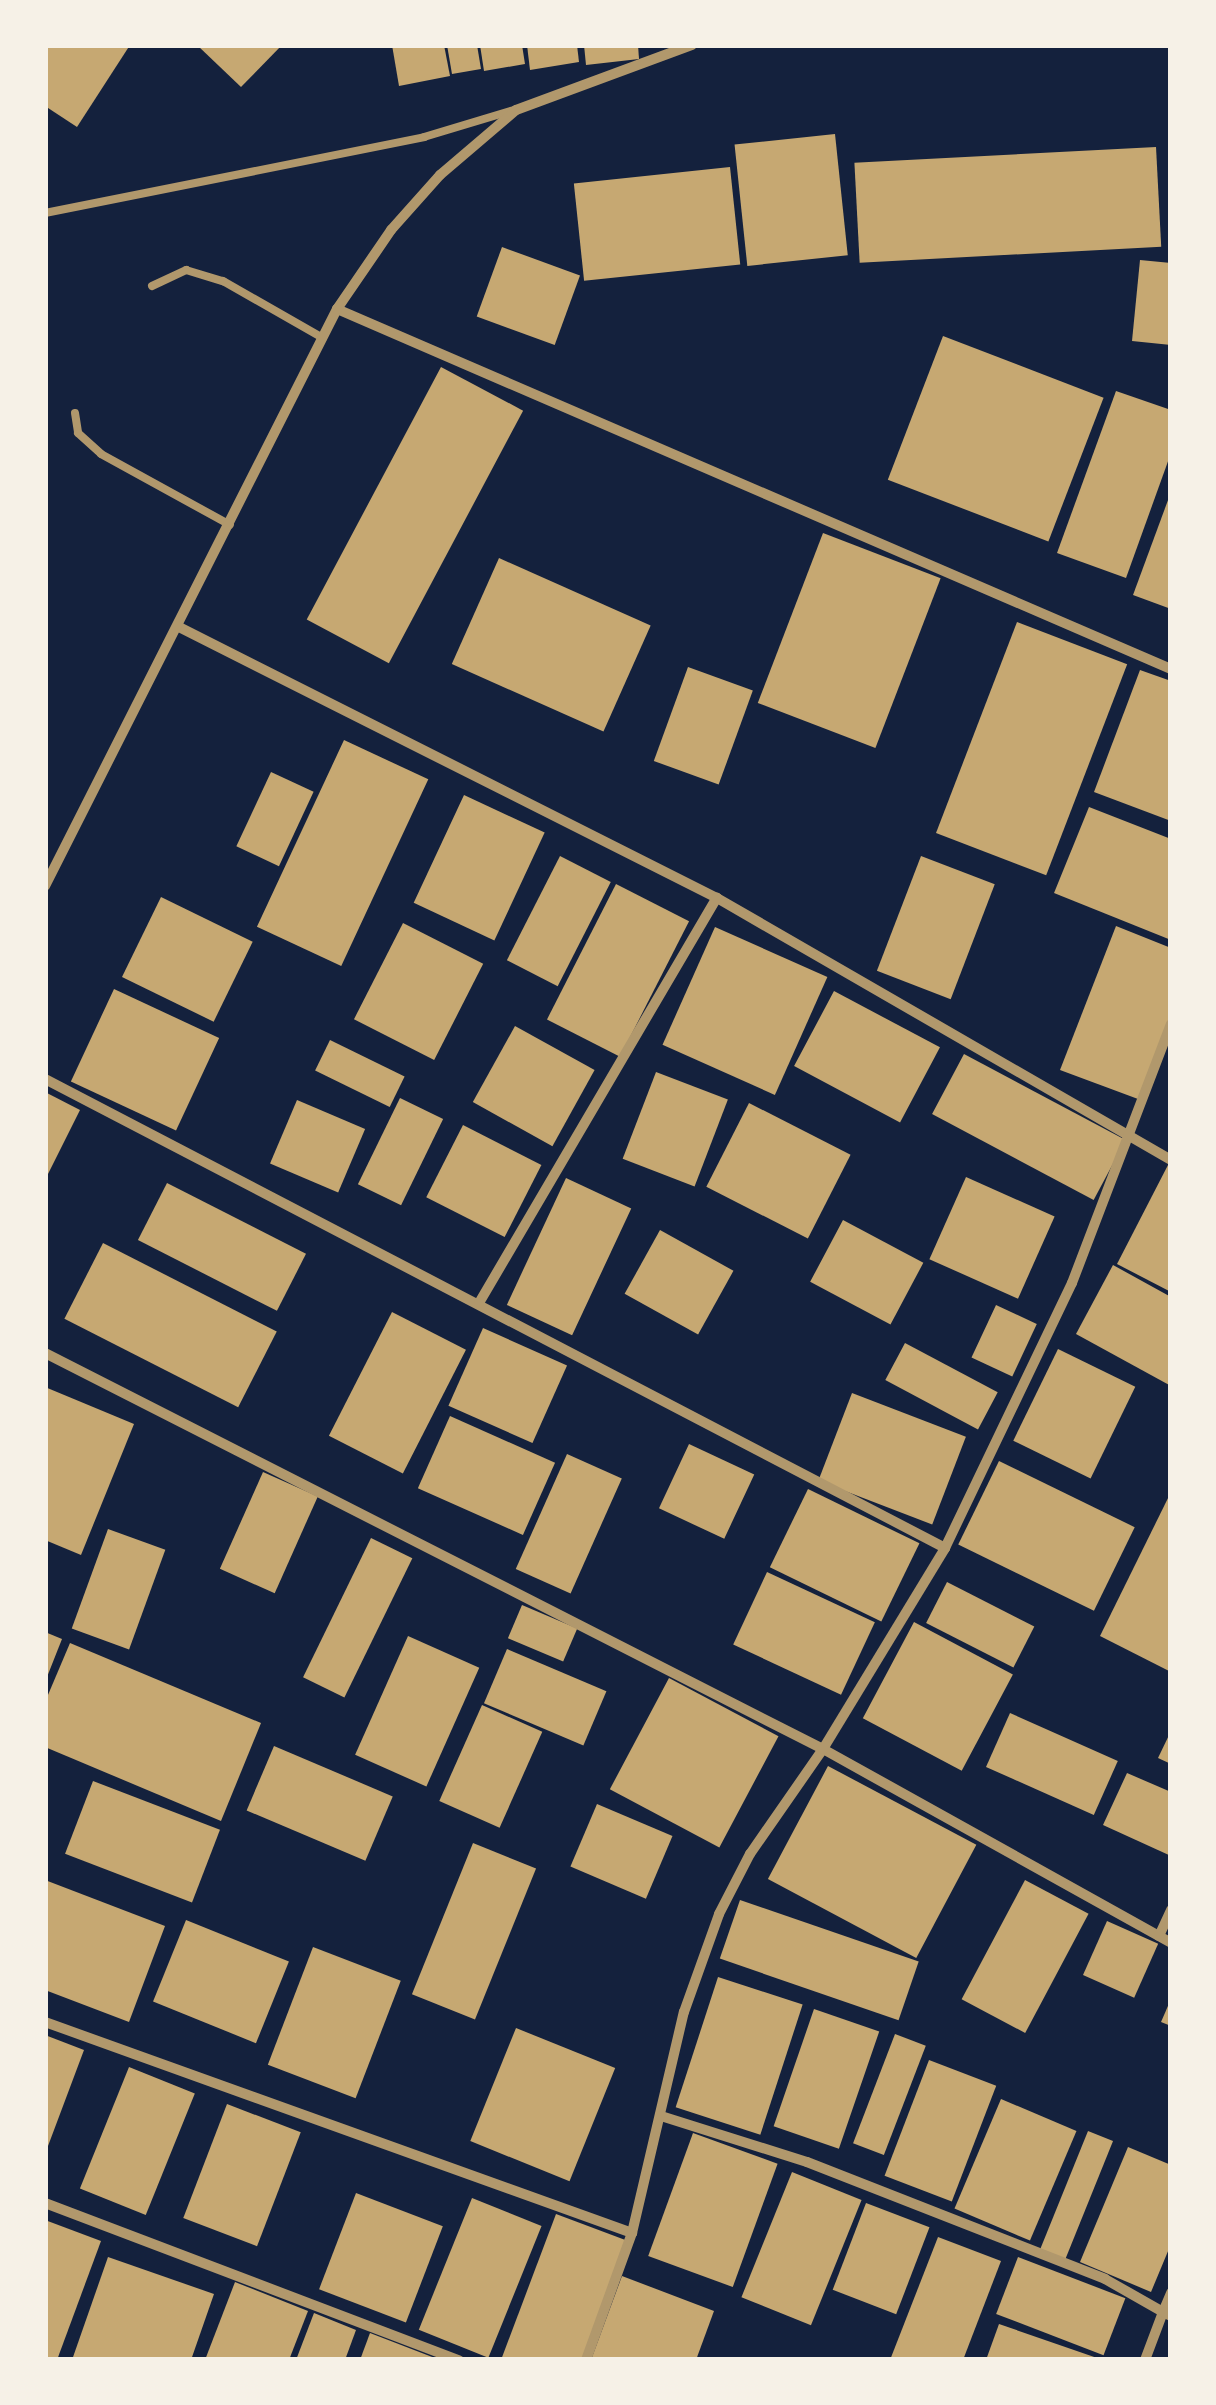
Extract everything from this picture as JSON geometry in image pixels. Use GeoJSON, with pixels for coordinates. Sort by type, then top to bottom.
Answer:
{"type":"FeatureCollection","features":[{"type":"Feature","properties":{"kind":"street"},"geometry":{"type":"LineString","coordinates":[[45,886],[337,309],[440,174],[516,110],[692,45]]}},
{"type":"Feature","properties":{"kind":"street"},"geometry":{"type":"LineString","coordinates":[[337,309],[1171,668]]}},
{"type":"Feature","properties":{"kind":"street"},"geometry":{"type":"LineString","coordinates":[[179,627],[718,898],[1171,1160]]}},
{"type":"Feature","properties":{"kind":"street"},"geometry":{"type":"LineString","coordinates":[[479,1303],[718,898]]}},
{"type":"Feature","properties":{"kind":"street"},"geometry":{"type":"LineString","coordinates":[[586,2360],[632,2233],[684,2012],[719,1914],[750,1854],[823,1748],[945,1548],[1072,1284],[1171,1024]]}},
{"type":"Feature","properties":{"kind":"street"},"geometry":{"type":"LineString","coordinates":[[45,1079],[945,1548]]}},
{"type":"Feature","properties":{"kind":"street"},"geometry":{"type":"LineString","coordinates":[[45,1353],[823,1748],[1171,1943]]}},
{"type":"Feature","properties":{"kind":"street"},"geometry":{"type":"LineString","coordinates":[[1159,1936],[1171,1910]]}},
{"type":"Feature","properties":{"kind":"street"},"geometry":{"type":"LineString","coordinates":[[45,2022],[632,2233]]}},
{"type":"Feature","properties":{"kind":"street"},"geometry":{"type":"LineString","coordinates":[[661,2116],[807,2162],[1105,2279],[1167,2314]]}},
{"type":"Feature","properties":{"kind":"street"},"geometry":{"type":"LineString","coordinates":[[45,2203],[459,2360]]}},
{"type":"Feature","properties":{"kind":"street"},"geometry":{"type":"LineString","coordinates":[[1145,2360],[1167,2314],[1171,2293]]}},
{"type":"Feature","properties":{"kind":"lane"},"geometry":{"type":"LineString","coordinates":[[45,213],[424,137],[516,110]]}},
{"type":"Feature","properties":{"kind":"lane"},"geometry":{"type":"LineString","coordinates":[[152,286],[186,270],[322,338]]}},
{"type":"Feature","properties":{"kind":"lane"},"geometry":{"type":"LineString","coordinates":[[75,413],[78,434],[102,454],[230,525]]}},
{"type":"Feature","properties":{"kind":"building"},"geometry":{"type":"Polygon","coordinates":[[[45,45],[130,45],[77,127],[45,106],[45,45]]]}},
{"type":"Feature","properties":{"kind":"building"},"geometry":{"type":"Polygon","coordinates":[[[197,45],[282,45],[241,87],[197,45]]]}},
{"type":"Feature","properties":{"kind":"building"},"geometry":{"type":"Polygon","coordinates":[[[392,45],[444,45],[450,76],[399,86],[392,45]]]}},
{"type":"Feature","properties":{"kind":"building"},"geometry":{"type":"Polygon","coordinates":[[[447,45],[477,45],[481,69],[452,74],[447,45]]]}},
{"type":"Feature","properties":{"kind":"building"},"geometry":{"type":"Polygon","coordinates":[[[480,45],[522,45],[525,64],[484,71],[480,45]]]}},
{"type":"Feature","properties":{"kind":"building"},"geometry":{"type":"Polygon","coordinates":[[[527,45],[577,45],[579,62],[530,70],[527,45]]]}},
{"type":"Feature","properties":{"kind":"building"},"geometry":{"type":"Polygon","coordinates":[[[584,45],[638,45],[639,59],[586,65],[584,45]]]}},
{"type":"Feature","properties":{"kind":"building"},"geometry":{"type":"Polygon","coordinates":[[[835,134],[848,255],[747,266],[735,145],[835,134]]]}},
{"type":"Feature","properties":{"kind":"building"},"geometry":{"type":"Polygon","coordinates":[[[1156,147],[1161,247],[860,263],[854,163],[1156,147]]]}},
{"type":"Feature","properties":{"kind":"building"},"geometry":{"type":"Polygon","coordinates":[[[730,167],[740,264],[584,281],[574,183],[730,167]]]}},
{"type":"Feature","properties":{"kind":"building"},"geometry":{"type":"Polygon","coordinates":[[[502,247],[580,275],[555,345],[477,317],[502,247]]]}},
{"type":"Feature","properties":{"kind":"building"},"geometry":{"type":"Polygon","coordinates":[[[1140,260],[1171,263],[1171,345],[1132,341],[1140,260]]]}},
{"type":"Feature","properties":{"kind":"building"},"geometry":{"type":"Polygon","coordinates":[[[943,336],[1104,398],[1048,541],[888,480],[943,336]]]}},
{"type":"Feature","properties":{"kind":"building"},"geometry":{"type":"Polygon","coordinates":[[[441,367],[523,411],[389,663],[307,620],[441,367]]]}},
{"type":"Feature","properties":{"kind":"building"},"geometry":{"type":"Polygon","coordinates":[[[1116,391],[1171,410],[1171,453],[1126,578],[1057,553],[1116,391]]]}},
{"type":"Feature","properties":{"kind":"building"},"geometry":{"type":"Polygon","coordinates":[[[1171,492],[1171,609],[1133,595],[1171,492]]]}},
{"type":"Feature","properties":{"kind":"building"},"geometry":{"type":"Polygon","coordinates":[[[823,533],[941,578],[875,748],[758,703],[823,533]]]}},
{"type":"Feature","properties":{"kind":"building"},"geometry":{"type":"Polygon","coordinates":[[[499,558],[651,626],[603,731],[452,664],[499,558]]]}},
{"type":"Feature","properties":{"kind":"building"},"geometry":{"type":"Polygon","coordinates":[[[1017,622],[1127,664],[1046,875],[936,833],[1017,622]]]}},
{"type":"Feature","properties":{"kind":"building"},"geometry":{"type":"Polygon","coordinates":[[[688,667],[753,691],[719,785],[654,761],[688,667]]]}},
{"type":"Feature","properties":{"kind":"building"},"geometry":{"type":"Polygon","coordinates":[[[1140,670],[1171,681],[1171,821],[1094,792],[1140,670]]]}},
{"type":"Feature","properties":{"kind":"building"},"geometry":{"type":"Polygon","coordinates":[[[344,740],[428,779],[341,966],[257,927],[344,740]]]}},
{"type":"Feature","properties":{"kind":"building"},"geometry":{"type":"Polygon","coordinates":[[[271,772],[314,792],[279,866],[236,846],[271,772]]]}},
{"type":"Feature","properties":{"kind":"building"},"geometry":{"type":"Polygon","coordinates":[[[464,795],[545,833],[494,940],[414,903],[464,795]]]}},
{"type":"Feature","properties":{"kind":"building"},"geometry":{"type":"Polygon","coordinates":[[[1089,807],[1171,839],[1171,940],[1054,893],[1089,807]]]}},
{"type":"Feature","properties":{"kind":"building"},"geometry":{"type":"Polygon","coordinates":[[[560,856],[611,882],[558,986],[507,960],[560,856]]]}},
{"type":"Feature","properties":{"kind":"building"},"geometry":{"type":"Polygon","coordinates":[[[921,856],[995,884],[951,999],[877,971],[921,856]]]}},
{"type":"Feature","properties":{"kind":"building"},"geometry":{"type":"Polygon","coordinates":[[[616,884],[689,921],[620,1057],[547,1019],[616,884]]]}},
{"type":"Feature","properties":{"kind":"building"},"geometry":{"type":"Polygon","coordinates":[[[161,897],[253,942],[214,1022],[122,977],[161,897]]]}},
{"type":"Feature","properties":{"kind":"building"},"geometry":{"type":"Polygon","coordinates":[[[403,923],[483,964],[434,1060],[354,1019],[403,923]]]}},
{"type":"Feature","properties":{"kind":"building"},"geometry":{"type":"Polygon","coordinates":[[[1116,926],[1171,948],[1171,1014],[1138,1099],[1060,1070],[1116,926]]]}},
{"type":"Feature","properties":{"kind":"building"},"geometry":{"type":"Polygon","coordinates":[[[715,927],[827,977],[775,1095],[663,1045],[715,927]]]}},
{"type":"Feature","properties":{"kind":"building"},"geometry":{"type":"Polygon","coordinates":[[[114,989],[219,1038],[176,1130],[71,1081],[114,989]]]}},
{"type":"Feature","properties":{"kind":"building"},"geometry":{"type":"Polygon","coordinates":[[[834,991],[940,1047],[900,1122],[794,1066],[834,991]]]}},
{"type":"Feature","properties":{"kind":"building"},"geometry":{"type":"Polygon","coordinates":[[[515,1026],[595,1070],[552,1146],[473,1102],[515,1026]]]}},
{"type":"Feature","properties":{"kind":"building"},"geometry":{"type":"Polygon","coordinates":[[[330,1040],[405,1076],[390,1107],[315,1071],[330,1040]]]}},
{"type":"Feature","properties":{"kind":"building"},"geometry":{"type":"Polygon","coordinates":[[[964,1054],[1126,1140],[1094,1200],[932,1114],[964,1054]]]}},
{"type":"Feature","properties":{"kind":"building"},"geometry":{"type":"Polygon","coordinates":[[[656,1072],[728,1100],[695,1186],[623,1159],[656,1072]]]}},
{"type":"Feature","properties":{"kind":"building"},"geometry":{"type":"Polygon","coordinates":[[[45,1092],[80,1110],[45,1180],[45,1092]]]}},
{"type":"Feature","properties":{"kind":"building"},"geometry":{"type":"Polygon","coordinates":[[[400,1098],[443,1119],[401,1205],[358,1184],[400,1098]]]}},
{"type":"Feature","properties":{"kind":"building"},"geometry":{"type":"Polygon","coordinates":[[[297,1100],[365,1129],[338,1192],[270,1164],[297,1100]]]}},
{"type":"Feature","properties":{"kind":"building"},"geometry":{"type":"Polygon","coordinates":[[[749,1103],[851,1155],[808,1239],[706,1187],[749,1103]]]}},
{"type":"Feature","properties":{"kind":"building"},"geometry":{"type":"Polygon","coordinates":[[[463,1125],[541,1165],[505,1237],[426,1197],[463,1125]]]}},
{"type":"Feature","properties":{"kind":"building"},"geometry":{"type":"Polygon","coordinates":[[[1168,1165],[1171,1166],[1171,1292],[1117,1264],[1168,1165]]]}},
{"type":"Feature","properties":{"kind":"building"},"geometry":{"type":"Polygon","coordinates":[[[966,1177],[1055,1216],[1018,1299],[929,1259],[966,1177]]]}},
{"type":"Feature","properties":{"kind":"building"},"geometry":{"type":"Polygon","coordinates":[[[566,1178],[631,1208],[572,1335],[507,1305],[566,1178]]]}},
{"type":"Feature","properties":{"kind":"building"},"geometry":{"type":"Polygon","coordinates":[[[167,1183],[306,1254],[277,1311],[138,1240],[167,1183]]]}},
{"type":"Feature","properties":{"kind":"building"},"geometry":{"type":"Polygon","coordinates":[[[843,1220],[923,1263],[890,1325],[810,1282],[843,1220]]]}},
{"type":"Feature","properties":{"kind":"building"},"geometry":{"type":"Polygon","coordinates":[[[660,1230],[733,1271],[698,1335],[625,1294],[660,1230]]]}},
{"type":"Feature","properties":{"kind":"building"},"geometry":{"type":"Polygon","coordinates":[[[103,1243],[277,1332],[238,1407],[64,1319],[103,1243]]]}},
{"type":"Feature","properties":{"kind":"building"},"geometry":{"type":"Polygon","coordinates":[[[1113,1265],[1171,1297],[1171,1386],[1076,1334],[1113,1265]]]}},
{"type":"Feature","properties":{"kind":"building"},"geometry":{"type":"Polygon","coordinates":[[[996,1305],[1037,1324],[1012,1377],[971,1358],[996,1305]]]}},
{"type":"Feature","properties":{"kind":"building"},"geometry":{"type":"Polygon","coordinates":[[[392,1312],[466,1350],[403,1474],[329,1436],[392,1312]]]}},
{"type":"Feature","properties":{"kind":"building"},"geometry":{"type":"Polygon","coordinates":[[[483,1328],[567,1365],[532,1443],[448,1406],[483,1328]]]}},
{"type":"Feature","properties":{"kind":"building"},"geometry":{"type":"Polygon","coordinates":[[[905,1343],[998,1392],[978,1429],[885,1380],[905,1343]]]}},
{"type":"Feature","properties":{"kind":"building"},"geometry":{"type":"Polygon","coordinates":[[[1058,1349],[1135,1387],[1091,1478],[1013,1441],[1058,1349]]]}},
{"type":"Feature","properties":{"kind":"building"},"geometry":{"type":"Polygon","coordinates":[[[45,1387],[134,1424],[81,1555],[45,1540],[45,1387]]]}},
{"type":"Feature","properties":{"kind":"building"},"geometry":{"type":"Polygon","coordinates":[[[852,1393],[966,1437],[932,1524],[818,1481],[852,1393]]]}},
{"type":"Feature","properties":{"kind":"building"},"geometry":{"type":"Polygon","coordinates":[[[450,1416],[555,1463],[523,1535],[418,1488],[450,1416]]]}},
{"type":"Feature","properties":{"kind":"building"},"geometry":{"type":"Polygon","coordinates":[[[689,1444],[754,1474],[724,1539],[659,1508],[689,1444]]]}},
{"type":"Feature","properties":{"kind":"building"},"geometry":{"type":"Polygon","coordinates":[[[567,1454],[622,1478],[571,1594],[516,1569],[567,1454]]]}},
{"type":"Feature","properties":{"kind":"building"},"geometry":{"type":"Polygon","coordinates":[[[999,1461],[1135,1527],[1094,1611],[958,1545],[999,1461]]]}},
{"type":"Feature","properties":{"kind":"building"},"geometry":{"type":"Polygon","coordinates":[[[263,1472],[318,1496],[275,1593],[220,1569],[263,1472]]]}},
{"type":"Feature","properties":{"kind":"building"},"geometry":{"type":"Polygon","coordinates":[[[808,1489],[919,1543],[881,1622],[770,1567],[808,1489]]]}},
{"type":"Feature","properties":{"kind":"building"},"geometry":{"type":"Polygon","coordinates":[[[1171,1492],[1171,1672],[1100,1636],[1171,1492]]]}},
{"type":"Feature","properties":{"kind":"building"},"geometry":{"type":"Polygon","coordinates":[[[108,1529],[165,1550],[129,1649],[72,1629],[108,1529]]]}},
{"type":"Feature","properties":{"kind":"building"},"geometry":{"type":"Polygon","coordinates":[[[371,1538],[412,1558],[344,1697],[303,1677],[371,1538]]]}},
{"type":"Feature","properties":{"kind":"building"},"geometry":{"type":"Polygon","coordinates":[[[767,1572],[875,1622],[841,1695],[733,1645],[767,1572]]]}},
{"type":"Feature","properties":{"kind":"building"},"geometry":{"type":"Polygon","coordinates":[[[947,1582],[1034,1626],[1013,1667],[926,1623],[947,1582]]]}},
{"type":"Feature","properties":{"kind":"building"},"geometry":{"type":"Polygon","coordinates":[[[522,1605],[577,1628],[563,1662],[508,1638],[522,1605]]]}},
{"type":"Feature","properties":{"kind":"building"},"geometry":{"type":"Polygon","coordinates":[[[914,1622],[1013,1675],[962,1771],[863,1718],[914,1622]]]}},
{"type":"Feature","properties":{"kind":"building"},"geometry":{"type":"Polygon","coordinates":[[[45,1632],[62,1639],[45,1682],[45,1632]]]}},
{"type":"Feature","properties":{"kind":"building"},"geometry":{"type":"Polygon","coordinates":[[[408,1636],[479,1668],[426,1786],[355,1755],[408,1636]]]}},
{"type":"Feature","properties":{"kind":"building"},"geometry":{"type":"Polygon","coordinates":[[[70,1643],[261,1723],[221,1821],[45,1747],[45,1702],[70,1643]]]}},
{"type":"Feature","properties":{"kind":"building"},"geometry":{"type":"Polygon","coordinates":[[[507,1649],[606,1691],[583,1746],[484,1703],[507,1649]]]}},
{"type":"Feature","properties":{"kind":"building"},"geometry":{"type":"Polygon","coordinates":[[[669,1678],[778,1736],[719,1847],[610,1789],[669,1678]]]}},
{"type":"Feature","properties":{"kind":"building"},"geometry":{"type":"Polygon","coordinates":[[[482,1705],[542,1732],[500,1828],[439,1801],[482,1705]]]}},
{"type":"Feature","properties":{"kind":"building"},"geometry":{"type":"Polygon","coordinates":[[[1010,1713],[1118,1761],[1094,1815],[986,1767],[1010,1713]]]}},
{"type":"Feature","properties":{"kind":"building"},"geometry":{"type":"Polygon","coordinates":[[[1171,1731],[1171,1764],[1158,1758],[1171,1731]]]}},
{"type":"Feature","properties":{"kind":"building"},"geometry":{"type":"Polygon","coordinates":[[[274,1746],[393,1796],[365,1861],[247,1810],[274,1746]]]}},
{"type":"Feature","properties":{"kind":"building"},"geometry":{"type":"Polygon","coordinates":[[[828,1766],[976,1845],[916,1958],[768,1879],[828,1766]]]}},
{"type":"Feature","properties":{"kind":"building"},"geometry":{"type":"Polygon","coordinates":[[[1127,1773],[1171,1792],[1171,1856],[1103,1825],[1127,1773]]]}},
{"type":"Feature","properties":{"kind":"building"},"geometry":{"type":"Polygon","coordinates":[[[93,1781],[220,1830],[192,1903],[65,1854],[93,1781]]]}},
{"type":"Feature","properties":{"kind":"building"},"geometry":{"type":"Polygon","coordinates":[[[597,1804],[672,1836],[646,1899],[570,1867],[597,1804]]]}},
{"type":"Feature","properties":{"kind":"building"},"geometry":{"type":"Polygon","coordinates":[[[473,1843],[536,1868],[475,2020],[412,1994],[473,1843]]]}},
{"type":"Feature","properties":{"kind":"building"},"geometry":{"type":"Polygon","coordinates":[[[45,1880],[165,1926],[129,2022],[45,1990],[45,1880]]]}},
{"type":"Feature","properties":{"kind":"building"},"geometry":{"type":"Polygon","coordinates":[[[1025,1880],[1089,1914],[1025,2033],[962,1999],[1025,1880]]]}},
{"type":"Feature","properties":{"kind":"building"},"geometry":{"type":"Polygon","coordinates":[[[740,1900],[919,1962],[899,2020],[720,1959],[740,1900]]]}},
{"type":"Feature","properties":{"kind":"building"},"geometry":{"type":"Polygon","coordinates":[[[186,1920],[289,1962],[256,2043],[153,2002],[186,1920]]]}},
{"type":"Feature","properties":{"kind":"building"},"geometry":{"type":"Polygon","coordinates":[[[1107,1921],[1158,1944],[1134,1998],[1083,1975],[1107,1921]]]}},
{"type":"Feature","properties":{"kind":"building"},"geometry":{"type":"Polygon","coordinates":[[[313,1947],[401,1981],[356,2098],[268,2065],[313,1947]]]}},
{"type":"Feature","properties":{"kind":"building"},"geometry":{"type":"Polygon","coordinates":[[[718,1977],[803,2005],[760,2135],[676,2107],[718,1977]]]}},
{"type":"Feature","properties":{"kind":"building"},"geometry":{"type":"Polygon","coordinates":[[[1171,1999],[1171,2026],[1161,2022],[1171,1999]]]}},
{"type":"Feature","properties":{"kind":"building"},"geometry":{"type":"Polygon","coordinates":[[[814,2009],[879,2031],[839,2149],[774,2126],[814,2009]]]}},
{"type":"Feature","properties":{"kind":"building"},"geometry":{"type":"Polygon","coordinates":[[[516,2028],[615,2068],[570,2181],[470,2141],[516,2028]]]}},
{"type":"Feature","properties":{"kind":"building"},"geometry":{"type":"Polygon","coordinates":[[[895,2034],[926,2046],[884,2155],[853,2143],[895,2034]]]}},
{"type":"Feature","properties":{"kind":"building"},"geometry":{"type":"Polygon","coordinates":[[[45,2035],[84,2050],[45,2154],[45,2035]]]}},
{"type":"Feature","properties":{"kind":"building"},"geometry":{"type":"Polygon","coordinates":[[[929,2060],[996,2086],[952,2202],[885,2176],[929,2060]]]}},
{"type":"Feature","properties":{"kind":"building"},"geometry":{"type":"Polygon","coordinates":[[[129,2067],[195,2094],[146,2215],[80,2188],[129,2067]]]}},
{"type":"Feature","properties":{"kind":"building"},"geometry":{"type":"Polygon","coordinates":[[[1001,2099],[1076,2131],[1030,2241],[955,2209],[1001,2099]]]}},
{"type":"Feature","properties":{"kind":"building"},"geometry":{"type":"Polygon","coordinates":[[[227,2104],[301,2132],[257,2246],[183,2218],[227,2104]]]}},
{"type":"Feature","properties":{"kind":"building"},"geometry":{"type":"Polygon","coordinates":[[[1088,2131],[1113,2141],[1065,2261],[1040,2251],[1088,2131]]]}},
{"type":"Feature","properties":{"kind":"building"},"geometry":{"type":"Polygon","coordinates":[[[693,2133],[778,2164],[733,2287],[648,2256],[693,2133]]]}},
{"type":"Feature","properties":{"kind":"building"},"geometry":{"type":"Polygon","coordinates":[[[1128,2147],[1171,2165],[1171,2244],[1151,2292],[1080,2262],[1128,2147]]]}},
{"type":"Feature","properties":{"kind":"building"},"geometry":{"type":"Polygon","coordinates":[[[792,2172],[862,2200],[811,2325],[741,2297],[792,2172]]]}},
{"type":"Feature","properties":{"kind":"building"},"geometry":{"type":"Polygon","coordinates":[[[356,2193],[443,2226],[406,2322],[319,2289],[356,2193]]]}},
{"type":"Feature","properties":{"kind":"building"},"geometry":{"type":"Polygon","coordinates":[[[472,2198],[542,2226],[488,2358],[419,2330],[472,2198]]]}},
{"type":"Feature","properties":{"kind":"building"},"geometry":{"type":"Polygon","coordinates":[[[866,2203],[929,2227],[896,2314],[833,2290],[866,2203]]]}},
{"type":"Feature","properties":{"kind":"building"},"geometry":{"type":"Polygon","coordinates":[[[556,2214],[628,2241],[583,2360],[501,2360],[556,2214]]]}},
{"type":"Feature","properties":{"kind":"building"},"geometry":{"type":"Polygon","coordinates":[[[45,2220],[101,2241],[57,2360],[45,2360],[45,2220]]]}},
{"type":"Feature","properties":{"kind":"building"},"geometry":{"type":"Polygon","coordinates":[[[938,2237],[1001,2261],[963,2360],[890,2360],[938,2237]]]}},
{"type":"Feature","properties":{"kind":"building"},"geometry":{"type":"Polygon","coordinates":[[[108,2257],[214,2294],[191,2360],[72,2360],[108,2257]]]}},
{"type":"Feature","properties":{"kind":"building"},"geometry":{"type":"Polygon","coordinates":[[[1018,2257],[1125,2298],[1104,2355],[996,2314],[1018,2257]]]}},
{"type":"Feature","properties":{"kind":"building"},"geometry":{"type":"Polygon","coordinates":[[[622,2276],[714,2311],[696,2360],[591,2360],[622,2276]]]}},
{"type":"Feature","properties":{"kind":"building"},"geometry":{"type":"Polygon","coordinates":[[[235,2282],[308,2311],[289,2360],[205,2360],[235,2282]]]}},
{"type":"Feature","properties":{"kind":"building"},"geometry":{"type":"Polygon","coordinates":[[[314,2313],[356,2330],[345,2360],[296,2360],[314,2313]]]}},
{"type":"Feature","properties":{"kind":"building"},"geometry":{"type":"Polygon","coordinates":[[[999,2324],[1100,2359],[1100,2360],[986,2360],[999,2324]]]}},
{"type":"Feature","properties":{"kind":"building"},"geometry":{"type":"Polygon","coordinates":[[[370,2333],[440,2360],[360,2360],[370,2333]]]}}]}
